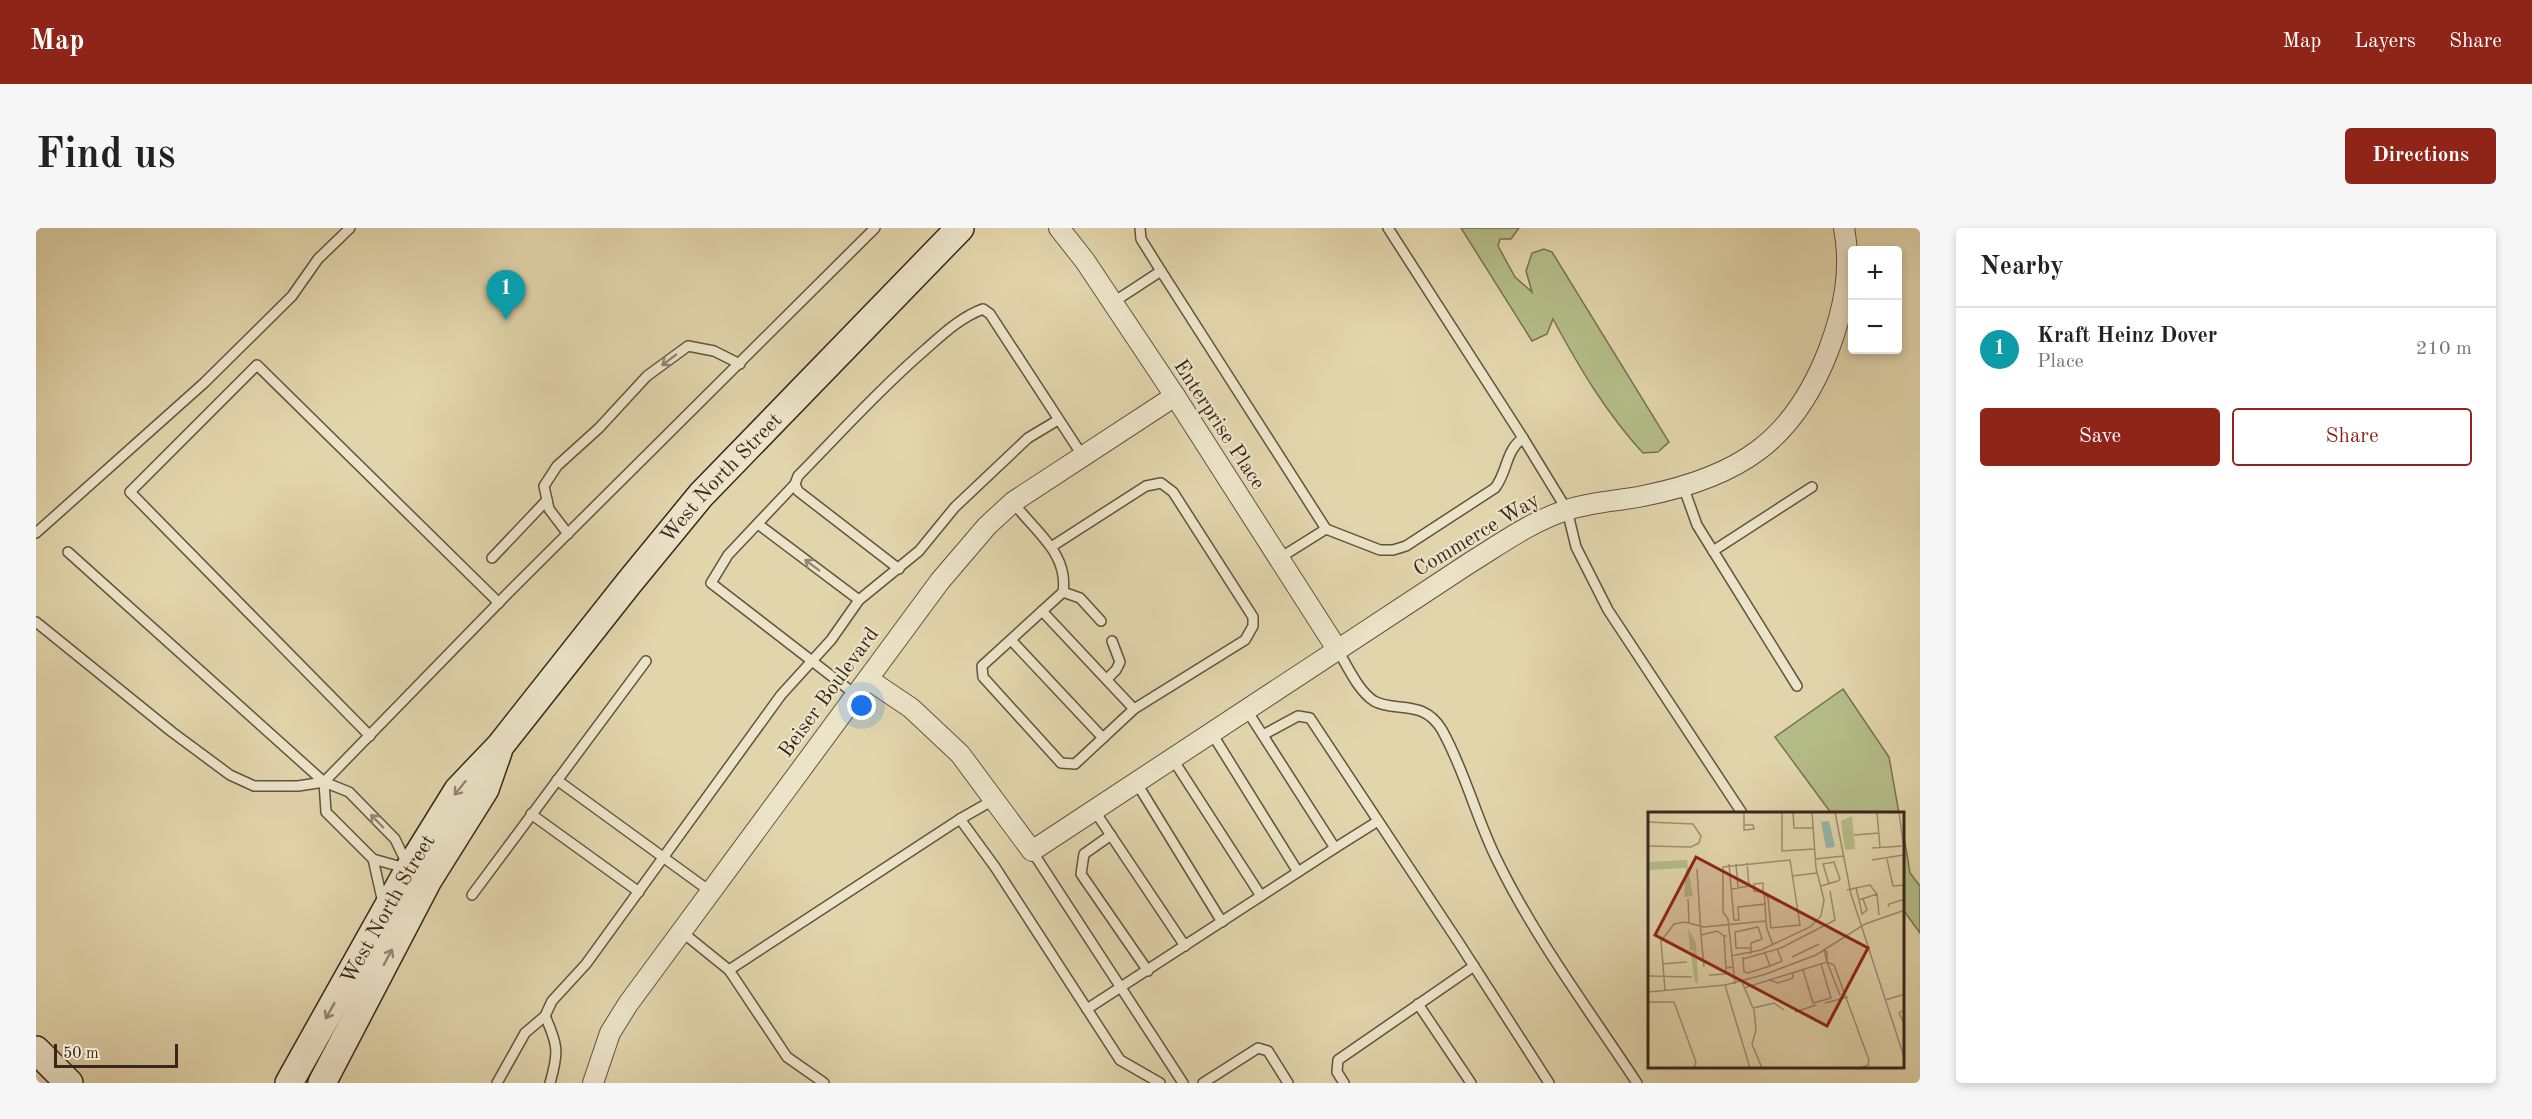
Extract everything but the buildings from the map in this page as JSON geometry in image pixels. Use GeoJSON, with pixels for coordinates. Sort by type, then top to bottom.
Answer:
{"type":"FeatureCollection","features":[{"type":"Feature","properties":{"kind":"main road","name":"West North Street"},"geometry":{"type":"LineString","coordinates":[[322,1083],[458,789],[500,746],[701,495],[960,228]]}},
{"type":"Feature","properties":{"kind":"main road","name":"West North Street"},"geometry":{"type":"LineString","coordinates":[[289,1083],[385,912],[418,874]]}},
{"type":"Feature","properties":{"kind":"main road"},"geometry":{"type":"LineString","coordinates":[[36,1050],[69,1083]]}},
{"type":"Feature","properties":{"kind":"street","name":"Enterprise Place"},"geometry":{"type":"LineString","coordinates":[[1059,228],[1085,261],[1175,396],[1337,649]]}},
{"type":"Feature","properties":{"kind":"street","name":"Commerce Way"},"geometry":{"type":"LineString","coordinates":[[1032,851],[1337,649],[1533,524],[1567,510],[1683,486],[1717,474],[1752,457],[1780,433],[1804,404],[1821,371],[1845,298],[1847,268],[1844,228]]}},
{"type":"Feature","properties":{"kind":"street","name":"Beiser Boulevard"},"geometry":{"type":"LineString","coordinates":[[593,1083],[610,1033],[628,1004],[940,581],[987,526],[1013,502],[1175,396]]}},
{"type":"Feature","properties":{"kind":"street"},"geometry":{"type":"LineString","coordinates":[[868,679],[911,708],[936,729],[960,754],[996,799],[1032,851]]}},
{"type":"Feature","properties":{"kind":"lane"},"geometry":{"type":"LineString","coordinates":[[36,533],[212,375],[292,296],[318,259],[350,228]]}},
{"type":"Feature","properties":{"kind":"lane"},"geometry":{"type":"LineString","coordinates":[[36,622],[172,732],[230,775],[254,786],[298,786],[324,782],[499,603],[874,228]]}},
{"type":"Feature","properties":{"kind":"lane"},"geometry":{"type":"LineString","coordinates":[[1140,228],[1141,239],[1326,529],[1380,550],[1406,546],[1495,488],[1504,474],[1512,446],[1523,438]]}},
{"type":"Feature","properties":{"kind":"lane"},"geometry":{"type":"LineString","coordinates":[[1388,228],[1567,510],[1576,547],[1608,610],[1741,812]]}},
{"type":"Feature","properties":{"kind":"lane"},"geometry":{"type":"LineString","coordinates":[[1112,303],[1161,271]]}},
{"type":"Feature","properties":{"kind":"lane"},"geometry":{"type":"LineString","coordinates":[[856,695],[810,662],[711,583],[728,555],[795,484],[798,476],[898,373],[948,330],[983,309],[990,314],[1082,455]]}},
{"type":"Feature","properties":{"kind":"lane"},"geometry":{"type":"LineString","coordinates":[[568,534],[549,509],[544,486],[556,466],[599,428],[648,376],[688,346],[714,351],[740,364]]}},
{"type":"Feature","properties":{"kind":"lane"},"geometry":{"type":"LineString","coordinates":[[370,735],[130,492],[257,365],[499,603]]}},
{"type":"Feature","properties":{"kind":"lane"},"geometry":{"type":"LineString","coordinates":[[496,1083],[525,1033],[545,1016],[552,1000],[586,964],[781,695],[831,640],[859,600],[919,552],[955,507],[1028,438],[1058,420]]}},
{"type":"Feature","properties":{"kind":"lane"},"geometry":{"type":"LineString","coordinates":[[1013,502],[1061,562],[1065,577],[1063,592],[982,666],[983,677],[1061,763],[1075,764],[1134,709],[1245,640],[1253,626],[1253,617],[1173,492],[1161,483],[1146,486],[1051,547]]}},
{"type":"Feature","properties":{"kind":"lane"},"geometry":{"type":"LineString","coordinates":[[795,484],[798,491],[899,569]]}},
{"type":"Feature","properties":{"kind":"lane"},"geometry":{"type":"LineString","coordinates":[[1683,486],[1690,510],[1713,551],[1797,686]]}},
{"type":"Feature","properties":{"kind":"lane"},"geometry":{"type":"LineString","coordinates":[[1713,551],[1812,487]]}},
{"type":"Feature","properties":{"kind":"lane"},"geometry":{"type":"LineString","coordinates":[[492,558],[547,500]]}},
{"type":"Feature","properties":{"kind":"lane"},"geometry":{"type":"LineString","coordinates":[[758,524],[859,600]]}},
{"type":"Feature","properties":{"kind":"lane"},"geometry":{"type":"LineString","coordinates":[[1278,559],[1326,529]]}},
{"type":"Feature","properties":{"kind":"lane"},"geometry":{"type":"LineString","coordinates":[[68,552],[324,782],[350,792],[395,839],[418,874]]}},
{"type":"Feature","properties":{"kind":"lane"},"geometry":{"type":"LineString","coordinates":[[1063,592],[1080,598],[1091,607],[1101,621]]}},
{"type":"Feature","properties":{"kind":"lane"},"geometry":{"type":"LineString","coordinates":[[1042,611],[1134,709]]}},
{"type":"Feature","properties":{"kind":"lane"},"geometry":{"type":"LineString","coordinates":[[1011,640],[1103,738]]}},
{"type":"Feature","properties":{"kind":"lane"},"geometry":{"type":"LineString","coordinates":[[1107,679],[1120,662],[1112,641]]}},
{"type":"Feature","properties":{"kind":"lane"},"geometry":{"type":"LineString","coordinates":[[1337,649],[1366,694],[1373,700],[1380,704],[1412,708],[1423,712],[1441,729],[1497,860],[1529,918],[1636,1083]]}},
{"type":"Feature","properties":{"kind":"lane"},"geometry":{"type":"LineString","coordinates":[[472,895],[646,661]]}},
{"type":"Feature","properties":{"kind":"lane"},"geometry":{"type":"LineString","coordinates":[[1246,709],[1335,848]]}},
{"type":"Feature","properties":{"kind":"lane"},"geometry":{"type":"LineString","coordinates":[[1263,735],[1298,716],[1310,718],[1549,1083]]}},
{"type":"Feature","properties":{"kind":"lane"},"geometry":{"type":"LineString","coordinates":[[1210,732],[1298,872]]}},
{"type":"Feature","properties":{"kind":"lane"},"geometry":{"type":"LineString","coordinates":[[1172,758],[1262,896]]}},
{"type":"Feature","properties":{"kind":"lane"},"geometry":{"type":"LineString","coordinates":[[557,780],[711,892]]}},
{"type":"Feature","properties":{"kind":"lane"},"geometry":{"type":"LineString","coordinates":[[324,782],[326,812],[373,859],[418,874]]}},
{"type":"Feature","properties":{"kind":"lane"},"geometry":{"type":"LineString","coordinates":[[1136,782],[1222,922]]}},
{"type":"Feature","properties":{"kind":"lane"},"geometry":{"type":"LineString","coordinates":[[729,970],[960,819],[996,799]]}},
{"type":"Feature","properties":{"kind":"lane"},"geometry":{"type":"LineString","coordinates":[[1094,810],[1185,946]]}},
{"type":"Feature","properties":{"kind":"lane"},"geometry":{"type":"LineString","coordinates":[[531,814],[639,892]]}},
{"type":"Feature","properties":{"kind":"lane"},"geometry":{"type":"LineString","coordinates":[[960,819],[1120,1060],[1160,1083]]}},
{"type":"Feature","properties":{"kind":"lane"},"geometry":{"type":"LineString","coordinates":[[1087,1010],[1377,821]]}},
{"type":"Feature","properties":{"kind":"lane"},"geometry":{"type":"LineString","coordinates":[[1111,835],[1084,854],[1081,874],[1148,970]]}},
{"type":"Feature","properties":{"kind":"lane"},"geometry":{"type":"LineString","coordinates":[[1032,851],[1183,1083]]}},
{"type":"Feature","properties":{"kind":"lane"},"geometry":{"type":"LineString","coordinates":[[373,859],[385,912]]}},
{"type":"Feature","properties":{"kind":"lane"},"geometry":{"type":"LineString","coordinates":[[682,932],[729,970],[787,1057],[824,1083]]}},
{"type":"Feature","properties":{"kind":"lane"},"geometry":{"type":"LineString","coordinates":[[1344,1083],[1337,1072],[1338,1060],[1474,966]]}},
{"type":"Feature","properties":{"kind":"lane"},"geometry":{"type":"LineString","coordinates":[[1418,1004],[1471,1083]]}},
{"type":"Feature","properties":{"kind":"lane"},"geometry":{"type":"LineString","coordinates":[[545,1016],[557,1049],[550,1083]]}},
{"type":"Feature","properties":{"kind":"lane"},"geometry":{"type":"LineString","coordinates":[[1203,1083],[1258,1048],[1268,1051],[1288,1083]]}},
{"type":"Feature","properties":{"kind":"green space"},"geometry":{"type":"Polygon","coordinates":[[[1461,228],[1519,228],[1511,239],[1500,239],[1498,246],[1515,277],[1532,292],[1526,271],[1532,253],[1544,249],[1552,252],[1669,442],[1658,452],[1643,453],[1594,389],[1553,319],[1547,334],[1532,341],[1461,228]]]}},
{"type":"Feature","properties":{"kind":"green space"},"geometry":{"type":"Polygon","coordinates":[[[1843,689],[1889,757],[1899,812],[1830,812],[1775,737],[1843,689]]]}},
{"type":"Feature","properties":{"kind":"green space"},"geometry":{"type":"Polygon","coordinates":[[[1905,842],[1910,873],[1920,886],[1920,933],[1905,912],[1905,842]]]}},
{"type":"Feature","properties":{"kind":"place","name":"Kraft Heinz Dover"},"geometry":{"type":"Point","coordinates":[506,320]}}]}
